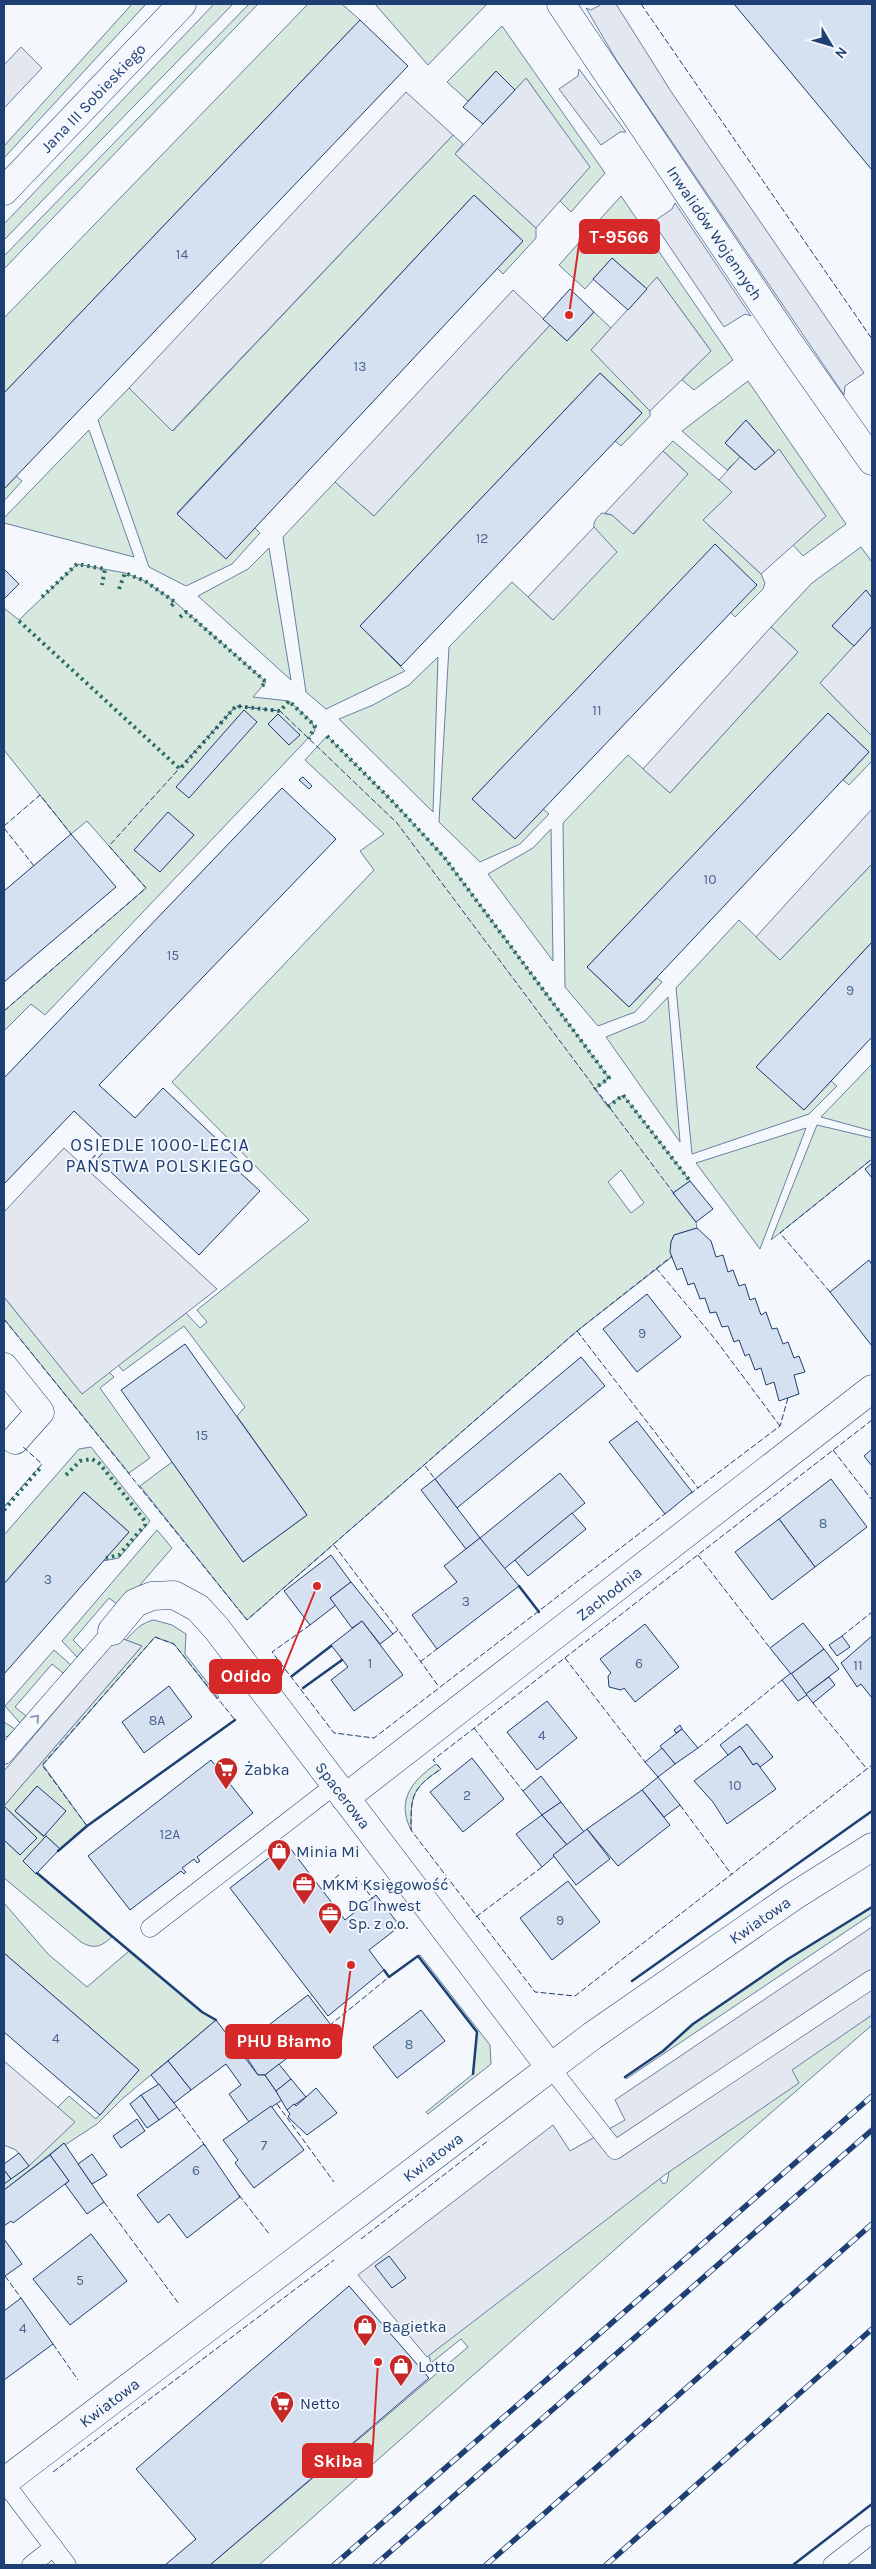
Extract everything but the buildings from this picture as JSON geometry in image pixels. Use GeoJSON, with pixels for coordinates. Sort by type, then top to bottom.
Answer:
{"type":"FeatureCollection","features":[{"type":"Feature","properties":{"kind":"street","name":"Jana III Sobieskiego"},"geometry":{"type":"LineString","coordinates":[[4,191],[182,4]]}},
{"type":"Feature","properties":{"kind":"street","name":"Inwalidów Wojennych"},"geometry":{"type":"LineString","coordinates":[[560,4],[782,332],[872,461]]}},
{"type":"Feature","properties":{"kind":"street"},"geometry":{"type":"LineString","coordinates":[[4,1367],[40,1412],[9,1447]]}},
{"type":"Feature","properties":{"kind":"street","name":"Zachodnia"},"geometry":{"type":"LineString","coordinates":[[340,1791],[872,1389]]}},
{"type":"Feature","properties":{"kind":"street","name":"Spacerowa"},"geometry":{"type":"LineString","coordinates":[[112,1631],[135,1602],[152,1596],[174,1595],[198,1608],[217,1629],[550,2067]]}},
{"type":"Feature","properties":{"kind":"street","name":"Kwiatowa"},"geometry":{"type":"LineString","coordinates":[[4,2482],[550,2067],[794,1896],[872,1848]]}},
{"type":"Feature","properties":{"kind":"lane"},"geometry":{"type":"LineString","coordinates":[[4,1755],[112,1631]]}},
{"type":"Feature","properties":{"kind":"lane"},"geometry":{"type":"LineString","coordinates":[[150,1928],[340,1791]]}},
{"type":"Feature","properties":{"kind":"lane"},"geometry":{"type":"LineString","coordinates":[[550,2067],[615,2150],[872,1979]]}},
{"type":"Feature","properties":{"kind":"lane"},"geometry":{"type":"LineString","coordinates":[[4,2482],[67,2565]]}},
{"type":"Feature","properties":{"kind":"lane"},"geometry":{"type":"LineString","coordinates":[[832,2565],[872,2534]]}},
{"type":"Feature","properties":{"kind":"lane"},"geometry":{"type":"LineString","coordinates":[[31,2565],[54,2547]]}},
{"type":"Feature","properties":{"kind":"shaded area"},"geometry":{"type":"Polygon","coordinates":[[[132,4],[146,4],[4,158],[4,146],[132,4]]]}},
{"type":"Feature","properties":{"kind":"shaded area"},"geometry":{"type":"Polygon","coordinates":[[[214,4],[233,4],[4,240],[4,224],[214,4]]]}},
{"type":"Feature","properties":{"kind":"shaded area"},"geometry":{"type":"Polygon","coordinates":[[[249,4],[258,4],[4,269],[4,256],[249,4]]]}},
{"type":"Feature","properties":{"kind":"shaded area"},"geometry":{"type":"Polygon","coordinates":[[[308,4],[342,4],[360,20],[4,393],[4,318],[308,4]]]}},
{"type":"Feature","properties":{"kind":"shaded area"},"geometry":{"type":"Polygon","coordinates":[[[375,4],[487,4],[428,65],[375,4]]]}},
{"type":"Feature","properties":{"kind":"shaded area"},"geometry":{"type":"Polygon","coordinates":[[[602,4],[616,4],[672,93],[864,373],[845,386],[844,395],[617,61],[586,8],[591,10],[602,4]]]}},
{"type":"Feature","properties":{"kind":"shaded area"},"geometry":{"type":"Polygon","coordinates":[[[502,26],[605,173],[571,212],[560,201],[589,167],[526,78],[515,90],[496,71],[468,101],[447,82],[502,26]]]}},
{"type":"Feature","properties":{"kind":"shaded area"},"geometry":{"type":"Polygon","coordinates":[[[21,47],[42,68],[4,108],[4,65],[21,47]]]}},
{"type":"Feature","properties":{"kind":"shaded area"},"geometry":{"type":"Polygon","coordinates":[[[579,69],[626,132],[620,132],[601,145],[559,89],[578,76],[579,69]]]}},
{"type":"Feature","properties":{"kind":"shaded area"},"geometry":{"type":"Polygon","coordinates":[[[526,78],[590,167],[536,228],[455,154],[526,78]]]}},
{"type":"Feature","properties":{"kind":"shaded area"},"geometry":{"type":"Polygon","coordinates":[[[406,92],[453,135],[172,431],[129,388],[406,92]]]}},
{"type":"Feature","properties":{"kind":"shaded area"},"geometry":{"type":"Polygon","coordinates":[[[453,135],[463,144],[455,154],[536,228],[536,238],[503,274],[497,268],[523,241],[474,195],[177,513],[255,528],[260,533],[232,564],[186,586],[149,567],[98,420],[129,388],[173,431],[453,135]]]}},
{"type":"Feature","properties":{"kind":"shaded area"},"geometry":{"type":"Polygon","coordinates":[[[621,196],[733,360],[694,390],[682,380],[711,351],[657,277],[647,289],[612,258],[585,289],[559,265],[621,196]]]}},
{"type":"Feature","properties":{"kind":"shaded area"},"geometry":{"type":"Polygon","coordinates":[[[675,203],[751,316],[745,314],[724,327],[653,222],[672,209],[675,203]]]}},
{"type":"Feature","properties":{"kind":"shaded area"},"geometry":{"type":"Polygon","coordinates":[[[657,277],[711,351],[650,411],[591,350],[657,277]]]}},
{"type":"Feature","properties":{"kind":"shaded area"},"geometry":{"type":"Polygon","coordinates":[[[513,290],[550,325],[374,516],[335,482],[513,290]]]}},
{"type":"Feature","properties":{"kind":"shaded area"},"geometry":{"type":"Polygon","coordinates":[[[594,312],[611,328],[592,350],[650,411],[650,416],[621,446],[615,441],[642,413],[600,373],[360,626],[405,671],[326,709],[306,692],[283,537],[335,482],[374,516],[550,325],[567,341],[594,312]]]}},
{"type":"Feature","properties":{"kind":"shaded area"},"geometry":{"type":"Polygon","coordinates":[[[748,381],[846,524],[803,556],[793,545],[825,516],[779,449],[775,453],[746,420],[725,443],[740,457],[727,470],[682,431],[748,381]]]}},
{"type":"Feature","properties":{"kind":"shaded area"},"geometry":{"type":"Polygon","coordinates":[[[89,430],[134,557],[4,523],[4,518],[89,430]]]}},
{"type":"Feature","properties":{"kind":"shaded area"},"geometry":{"type":"Polygon","coordinates":[[[673,441],[733,492],[703,520],[761,574],[765,583],[763,589],[735,617],[730,612],[715,545],[473,798],[543,809],[549,814],[520,844],[480,862],[439,822],[449,647],[512,582],[553,620],[595,532],[594,524],[598,517],[602,513],[612,515],[634,534],[687,473],[663,451],[673,441]]]}},
{"type":"Feature","properties":{"kind":"shaded area"},"geometry":{"type":"Polygon","coordinates":[[[779,449],[826,516],[761,574],[703,520],[732,492],[719,480],[740,457],[755,470],[779,449]]]}},
{"type":"Feature","properties":{"kind":"shaded area"},"geometry":{"type":"Polygon","coordinates":[[[663,451],[688,474],[633,534],[612,515],[605,513],[663,451]]]}},
{"type":"Feature","properties":{"kind":"shaded area"},"geometry":{"type":"Polygon","coordinates":[[[16,476],[22,481],[4,501],[4,489],[16,476]]]}},
{"type":"Feature","properties":{"kind":"shaded area"},"geometry":{"type":"Polygon","coordinates":[[[594,527],[617,552],[553,620],[528,597],[594,527]]]}},
{"type":"Feature","properties":{"kind":"shaded area"},"geometry":{"type":"Polygon","coordinates":[[[861,547],[872,562],[872,598],[866,591],[832,626],[854,646],[820,683],[872,736],[872,761],[849,785],[843,780],[869,752],[828,714],[587,967],[629,1007],[657,978],[662,982],[635,1012],[598,1026],[565,987],[563,823],[628,755],[670,793],[798,652],[771,627],[812,583],[861,547]]]}},
{"type":"Feature","properties":{"kind":"shaded area"},"geometry":{"type":"Polygon","coordinates":[[[269,548],[291,680],[198,596],[248,569],[269,548]]]}},
{"type":"Feature","properties":{"kind":"shaded area"},"geometry":{"type":"Polygon","coordinates":[[[77,564],[125,573],[145,581],[175,602],[266,682],[253,697],[289,701],[312,722],[315,731],[45,1015],[31,1004],[4,1031],[4,1011],[146,888],[87,821],[71,834],[4,750],[4,608],[19,620],[77,564]]]}},
{"type":"Feature","properties":{"kind":"shaded area"},"geometry":{"type":"Polygon","coordinates":[[[872,626],[872,736],[820,683],[872,626]]]}},
{"type":"Feature","properties":{"kind":"shaded area"},"geometry":{"type":"Polygon","coordinates":[[[771,627],[798,652],[670,793],[643,769],[771,627]]]}},
{"type":"Feature","properties":{"kind":"shaded area"},"geometry":{"type":"Polygon","coordinates":[[[438,657],[433,812],[339,719],[373,705],[409,685],[438,657]]]}},
{"type":"Feature","properties":{"kind":"shaded area"},"geometry":{"type":"Polygon","coordinates":[[[327,736],[394,803],[444,857],[609,1078],[595,1089],[607,1106],[623,1095],[690,1181],[673,1193],[696,1222],[697,1228],[674,1235],[671,1242],[672,1257],[577,1331],[247,1620],[140,1486],[172,1462],[243,1562],[307,1515],[237,1416],[245,1407],[184,1326],[123,1371],[118,1365],[186,1313],[200,1328],[207,1322],[197,1310],[309,1220],[172,1082],[374,870],[360,851],[384,834],[305,760],[327,736]],[[621,1170],[608,1182],[631,1213],[644,1203],[621,1170]]]}},
{"type":"Feature","properties":{"kind":"shaded area"},"geometry":{"type":"Polygon","coordinates":[[[872,809],[872,864],[780,960],[756,937],[872,809]]]}},
{"type":"Feature","properties":{"kind":"shaded area"},"geometry":{"type":"Polygon","coordinates":[[[551,829],[553,961],[488,874],[533,848],[551,829]]]}},
{"type":"Feature","properties":{"kind":"shaded area"},"geometry":{"type":"Polygon","coordinates":[[[872,864],[872,942],[757,1066],[804,1110],[831,1081],[837,1086],[809,1114],[692,1154],[676,988],[739,920],[780,960],[872,864]]]}},
{"type":"Feature","properties":{"kind":"shaded area"},"geometry":{"type":"Polygon","coordinates":[[[668,997],[680,1142],[606,1037],[645,1021],[668,997]]]}},
{"type":"Feature","properties":{"kind":"shaded area"},"geometry":{"type":"Polygon","coordinates":[[[872,1064],[872,1131],[821,1117],[872,1064]]]}},
{"type":"Feature","properties":{"kind":"shaded area"},"geometry":{"type":"Polygon","coordinates":[[[817,1125],[872,1138],[872,1159],[771,1240],[817,1125]]]}},
{"type":"Feature","properties":{"kind":"shaded area"},"geometry":{"type":"Polygon","coordinates":[[[806,1128],[760,1249],[696,1163],[806,1128]]]}},
{"type":"Feature","properties":{"kind":"shaded area"},"geometry":{"type":"Polygon","coordinates":[[[64,1148],[217,1289],[82,1394],[4,1297],[4,1212],[64,1148]]]}},
{"type":"Feature","properties":{"kind":"shaded area"},"geometry":{"type":"Polygon","coordinates":[[[4,1297],[82,1393],[109,1372],[114,1377],[100,1388],[150,1458],[129,1473],[4,1319],[4,1297]]]}},
{"type":"Feature","properties":{"kind":"shaded area"},"geometry":{"type":"Polygon","coordinates":[[[91,1447],[150,1521],[119,1558],[103,1561],[129,1532],[84,1492],[4,1584],[4,1535],[79,1449],[91,1447]]]}},
{"type":"Feature","properties":{"kind":"shaded area"},"geometry":{"type":"Polygon","coordinates":[[[157,1530],[172,1548],[121,1607],[109,1598],[73,1640],[83,1650],[77,1657],[62,1641],[157,1530]]]}},
{"type":"Feature","properties":{"kind":"shaded area"},"geometry":{"type":"Polygon","coordinates":[[[154,1620],[172,1625],[186,1634],[185,1654],[219,1697],[217,1699],[174,1644],[155,1637],[43,1765],[87,1826],[60,1849],[46,1836],[37,1786],[15,1811],[45,1838],[23,1861],[112,1937],[101,1945],[90,1946],[81,1942],[4,1878],[4,1840],[20,1855],[37,1838],[4,1806],[142,1646],[126,1640],[142,1625],[154,1620]]]}},
{"type":"Feature","properties":{"kind":"shaded area"},"geometry":{"type":"Polygon","coordinates":[[[118,1637],[142,1646],[4,1806],[4,1771],[118,1637]]]}},
{"type":"Feature","properties":{"kind":"shaded area"},"geometry":{"type":"Polygon","coordinates":[[[54,1650],[71,1665],[63,1673],[52,1664],[15,1707],[26,1716],[20,1723],[5,1706],[54,1650]]]}},
{"type":"Feature","properties":{"kind":"shaded area"},"geometry":{"type":"Polygon","coordinates":[[[4,1722],[15,1729],[7,1737],[4,1735],[4,1722]]]}},
{"type":"Feature","properties":{"kind":"shaded area"},"geometry":{"type":"Polygon","coordinates":[[[436,1764],[441,1769],[424,1782],[415,1794],[411,1809],[411,1830],[405,1809],[409,1792],[420,1777],[436,1764]]]}},
{"type":"Feature","properties":{"kind":"shaded area"},"geometry":{"type":"Polygon","coordinates":[[[4,1903],[48,1954],[87,1987],[129,1951],[202,2012],[216,2020],[121,2100],[97,2124],[65,2145],[64,2143],[4,2190],[4,2184],[29,2166],[58,2107],[69,2096],[96,2119],[139,2070],[4,1953],[4,1903]]]}},
{"type":"Feature","properties":{"kind":"shaded area"},"geometry":{"type":"Polygon","coordinates":[[[872,1907],[872,1914],[626,2079],[625,2077],[663,2051],[693,2024],[788,1959],[872,1907]]]}},
{"type":"Feature","properties":{"kind":"shaded area"},"geometry":{"type":"Polygon","coordinates":[[[872,1927],[872,2015],[792,2070],[799,2083],[666,2174],[427,2357],[358,2275],[553,2125],[570,2151],[625,2120],[615,2100],[872,1927]]]}},
{"type":"Feature","properties":{"kind":"shaded area"},"geometry":{"type":"Polygon","coordinates":[[[420,1955],[490,2045],[491,2064],[428,2114],[426,2112],[473,2074],[477,2032],[418,1956],[420,1955]]]}},
{"type":"Feature","properties":{"kind":"shaded area"},"geometry":{"type":"Polygon","coordinates":[[[872,2014],[872,2025],[673,2198],[259,2565],[210,2565],[468,2347],[461,2339],[431,2363],[428,2353],[658,2176],[663,2184],[667,2182],[669,2171],[789,2070],[872,2014]]]}},
{"type":"Feature","properties":{"kind":"shaded area"},"geometry":{"type":"Polygon","coordinates":[[[4,2061],[75,2122],[29,2166],[16,2150],[4,2145],[4,2061]]]}},
{"type":"Feature","properties":{"kind":"railway"},"geometry":{"type":"LineString","coordinates":[[334,2565],[872,2096]]}},
{"type":"Feature","properties":{"kind":"railway"},"geometry":{"type":"LineString","coordinates":[[375,2565],[872,2130]]}},
{"type":"Feature","properties":{"kind":"railway"},"geometry":{"type":"LineString","coordinates":[[486,2565],[872,2224]]}},
{"type":"Feature","properties":{"kind":"railway"},"geometry":{"type":"LineString","coordinates":[[606,2565],[872,2329]]}},
{"type":"Feature","properties":{"kind":"hedge"},"geometry":{"type":"LineString","coordinates":[[42,597],[77,564],[105,569],[102,585]]}},
{"type":"Feature","properties":{"kind":"hedge"},"geometry":{"type":"LineString","coordinates":[[119,589],[125,573],[145,581],[175,602],[169,608]]}},
{"type":"Feature","properties":{"kind":"hedge"},"geometry":{"type":"LineString","coordinates":[[180,617],[186,612],[266,682],[260,688]]}},
{"type":"Feature","properties":{"kind":"hedge"},"geometry":{"type":"LineString","coordinates":[[19,621],[180,769],[236,706],[280,711],[289,701],[315,726],[309,739]]}},
{"type":"Feature","properties":{"kind":"hedge"},"geometry":{"type":"LineString","coordinates":[[327,736],[394,803],[444,857],[609,1078],[594,1089]]}},
{"type":"Feature","properties":{"kind":"hedge"},"geometry":{"type":"LineString","coordinates":[[608,1107],[623,1095],[690,1181]]}},
{"type":"Feature","properties":{"kind":"hedge"},"geometry":{"type":"LineString","coordinates":[[66,1475],[80,1461],[92,1459],[100,1464],[145,1521],[145,1525],[119,1555],[106,1558]]}},
{"type":"Feature","properties":{"kind":"hedge"},"geometry":{"type":"LineString","coordinates":[[4,1510],[41,1467]]}},
{"type":"Feature","properties":{"kind":"fence"},"geometry":{"type":"LineString","coordinates":[[641,4],[872,339]]}},
{"type":"Feature","properties":{"kind":"fence"},"geometry":{"type":"LineString","coordinates":[[4,1011],[146,888],[109,846],[236,706],[280,711],[397,823],[675,1195]]}},
{"type":"Feature","properties":{"kind":"fence"},"geometry":{"type":"LineString","coordinates":[[4,826],[40,795],[71,834]]}},
{"type":"Feature","properties":{"kind":"fence"},"geometry":{"type":"LineString","coordinates":[[4,828],[34,866]]}},
{"type":"Feature","properties":{"kind":"fence"},"geometry":{"type":"LineString","coordinates":[[830,1292],[780,1233],[872,1159]]}},
{"type":"Feature","properties":{"kind":"fence"},"geometry":{"type":"LineString","coordinates":[[4,1319],[247,1620],[577,1331],[672,1256]]}},
{"type":"Feature","properties":{"kind":"fence"},"geometry":{"type":"LineString","coordinates":[[656,1268],[715,1339],[780,1426]]}},
{"type":"Feature","properties":{"kind":"fence"},"geometry":{"type":"LineString","coordinates":[[577,1331],[698,1488]]}},
{"type":"Feature","properties":{"kind":"fence"},"geometry":{"type":"LineString","coordinates":[[690,1494],[780,1426],[788,1398]]}},
{"type":"Feature","properties":{"kind":"fence"},"geometry":{"type":"LineString","coordinates":[[872,1420],[433,1760],[441,1769],[424,1782],[415,1794],[411,1809],[411,1830],[535,1992],[575,1996],[872,1765]]}},
{"type":"Feature","properties":{"kind":"fence"},"geometry":{"type":"LineString","coordinates":[[4,1507],[42,1464],[22,1446]]}},
{"type":"Feature","properties":{"kind":"fence"},"geometry":{"type":"LineString","coordinates":[[833,1450],[872,1500]]}},
{"type":"Feature","properties":{"kind":"fence"},"geometry":{"type":"LineString","coordinates":[[425,1466],[435,1479]]}},
{"type":"Feature","properties":{"kind":"fence"},"geometry":{"type":"LineString","coordinates":[[310,1625],[272,1652],[334,1733],[374,1738],[666,1513]]}},
{"type":"Feature","properties":{"kind":"fence"},"geometry":{"type":"LineString","coordinates":[[334,1545],[398,1630]]}},
{"type":"Feature","properties":{"kind":"fence"},"geometry":{"type":"LineString","coordinates":[[698,1555],[770,1648]]}},
{"type":"Feature","properties":{"kind":"fence"},"geometry":{"type":"LineString","coordinates":[[842,1636],[872,1612]]}},
{"type":"Feature","properties":{"kind":"fence"},"geometry":{"type":"LineString","coordinates":[[393,1634],[398,1630],[439,1687]]}},
{"type":"Feature","properties":{"kind":"fence"},"geometry":{"type":"LineString","coordinates":[[87,1826],[42,1765],[155,1637],[174,1644],[235,1720]]}},
{"type":"Feature","properties":{"kind":"fence"},"geometry":{"type":"LineString","coordinates":[[420,1662],[437,1649]]}},
{"type":"Feature","properties":{"kind":"fence"},"geometry":{"type":"LineString","coordinates":[[565,1658],[645,1762]]}},
{"type":"Feature","properties":{"kind":"fence"},"geometry":{"type":"LineString","coordinates":[[698,1748],[782,1680]]}},
{"type":"Feature","properties":{"kind":"fence"},"geometry":{"type":"LineString","coordinates":[[813,1703],[867,1769]]}},
{"type":"Feature","properties":{"kind":"fence"},"geometry":{"type":"LineString","coordinates":[[474,1728],[523,1791]]}},
{"type":"Feature","properties":{"kind":"fence"},"geometry":{"type":"LineString","coordinates":[[680,1805],[732,1875]]}},
{"type":"Feature","properties":{"kind":"fence"},"geometry":{"type":"LineString","coordinates":[[476,1917],[542,1867]]}},
{"type":"Feature","properties":{"kind":"fence"},"geometry":{"type":"LineString","coordinates":[[321,1889],[339,1875]]}},
{"type":"Feature","properties":{"kind":"fence"},"geometry":{"type":"LineString","coordinates":[[356,1877],[373,1899]]}},
{"type":"Feature","properties":{"kind":"fence"},"geometry":{"type":"LineString","coordinates":[[329,2026],[389,1977]]}},
{"type":"Feature","properties":{"kind":"fence"},"geometry":{"type":"LineString","coordinates":[[277,2104],[334,2182]]}},
{"type":"Feature","properties":{"kind":"fence"},"geometry":{"type":"LineString","coordinates":[[177,2107],[206,2147]]}},
{"type":"Feature","properties":{"kind":"fence"},"geometry":{"type":"LineString","coordinates":[[361,2239],[489,2140]]}},
{"type":"Feature","properties":{"kind":"fence"},"geometry":{"type":"LineString","coordinates":[[239,2195],[270,2235]]}},
{"type":"Feature","properties":{"kind":"fence"},"geometry":{"type":"LineString","coordinates":[[104,2202],[179,2304]]}},
{"type":"Feature","properties":{"kind":"fence"},"geometry":{"type":"LineString","coordinates":[[53,2472],[334,2260]]}},
{"type":"Feature","properties":{"kind":"fence"},"geometry":{"type":"LineString","coordinates":[[5,2276],[21,2298]]}},
{"type":"Feature","properties":{"kind":"fence"},"geometry":{"type":"LineString","coordinates":[[53,2344],[78,2380]]}},
{"type":"Feature","properties":{"kind":"wall"},"geometry":{"type":"LineString","coordinates":[[519,1586],[539,1612]]}},
{"type":"Feature","properties":{"kind":"wall"},"geometry":{"type":"LineString","coordinates":[[292,1676],[331,1646]]}},
{"type":"Feature","properties":{"kind":"wall"},"geometry":{"type":"LineString","coordinates":[[303,1688],[342,1660]]}},
{"type":"Feature","properties":{"kind":"wall"},"geometry":{"type":"LineString","coordinates":[[58,1851],[87,1826],[235,1720]]}},
{"type":"Feature","properties":{"kind":"wall"},"geometry":{"type":"LineString","coordinates":[[632,1981],[872,1811]]}},
{"type":"Feature","properties":{"kind":"wall"},"geometry":{"type":"LineString","coordinates":[[37,1873],[202,2012],[216,2020]]}},
{"type":"Feature","properties":{"kind":"wall"},"geometry":{"type":"LineString","coordinates":[[625,2077],[663,2051],[693,2024],[788,1959],[872,1907]]}},
{"type":"Feature","properties":{"kind":"wall"},"geometry":{"type":"LineString","coordinates":[[384,1970],[389,1977],[418,1956],[477,2032],[473,2074]]}},
{"type":"Feature","properties":{"kind":"wall"},"geometry":{"type":"LineString","coordinates":[[793,2565],[872,2504]]}},
{"type":"Feature","properties":{"kind":"place","name":"T-9566"},"geometry":{"type":"Point","coordinates":[569,315]}},
{"type":"Feature","properties":{"kind":"place","name":"Odido"},"geometry":{"type":"Point","coordinates":[317,1586]}},
{"type":"Feature","properties":{"kind":"place","name":"Żabka"},"geometry":{"type":"Point","coordinates":[226,1790]}},
{"type":"Feature","properties":{"kind":"place","name":"Minia Mi"},"geometry":{"type":"Point","coordinates":[279,1872]}},
{"type":"Feature","properties":{"kind":"place","name":"MKM Księgowość"},"geometry":{"type":"Point","coordinates":[304,1905]}},
{"type":"Feature","properties":{"kind":"place","name":"DG Inwest Sp. z o.o."},"geometry":{"type":"Point","coordinates":[330,1935]}},
{"type":"Feature","properties":{"kind":"place","name":"PHU Błamo"},"geometry":{"type":"Point","coordinates":[351,1965]}},
{"type":"Feature","properties":{"kind":"place","name":"Bagietka"},"geometry":{"type":"Point","coordinates":[365,2347]}},
{"type":"Feature","properties":{"kind":"place","name":"Skiba"},"geometry":{"type":"Point","coordinates":[378,2362]}},
{"type":"Feature","properties":{"kind":"place","name":"Lotto"},"geometry":{"type":"Point","coordinates":[401,2387]}},
{"type":"Feature","properties":{"kind":"place","name":"Netto"},"geometry":{"type":"Point","coordinates":[282,2424]}},
{"type":"Feature","properties":{"kind":"district","name":"OSIEDLE 1000-LECIA PAŃSTWA POLSKIEGO"},"geometry":{"type":"Point","coordinates":[160,1155]}}]}
